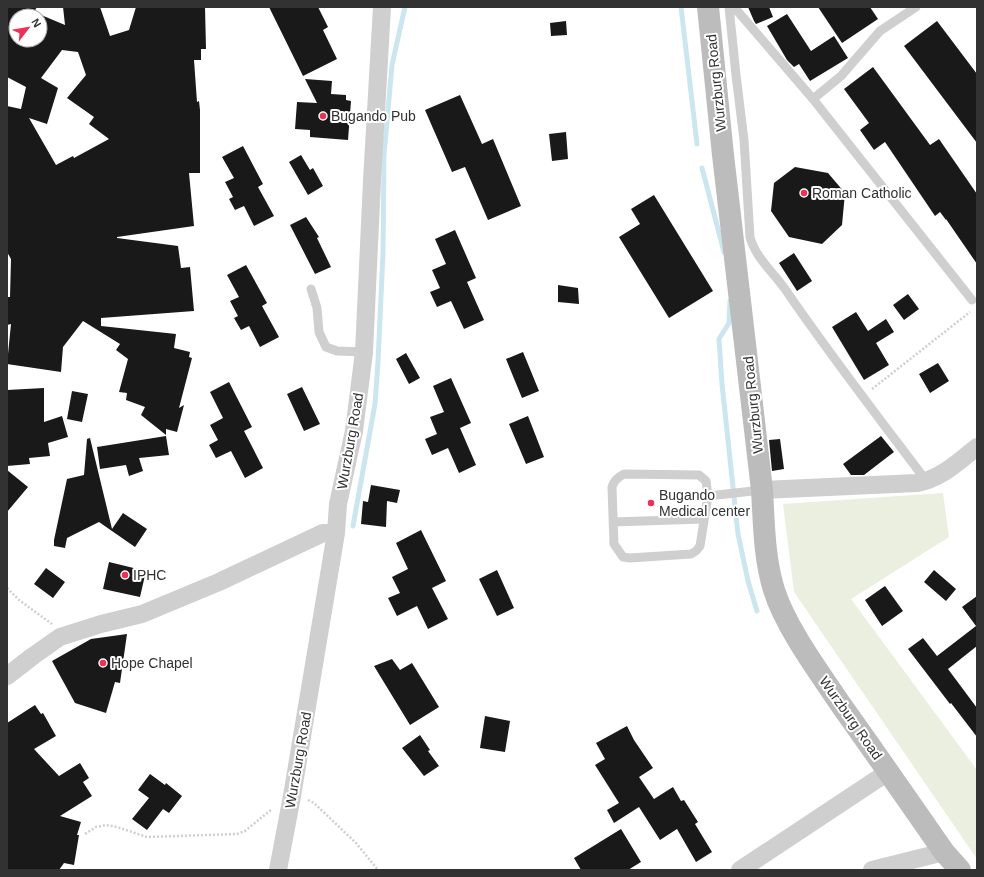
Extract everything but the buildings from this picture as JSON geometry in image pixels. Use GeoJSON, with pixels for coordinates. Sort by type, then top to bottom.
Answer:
{"type":"FeatureCollection","features":[{"type":"Feature","properties":{"kind":"main road","name":"Wurzburg Road"},"geometry":{"type":"LineString","coordinates":[[708,7],[723,155],[762,490],[766,545],[769,570],[774,590],[794,633],[821,675],[944,852],[960,870]]}},
{"type":"Feature","properties":{"kind":"street","name":"Wurzburg Road"},"geometry":{"type":"LineString","coordinates":[[278,870],[292,796],[336,533],[338,504],[354,431],[364,352],[382,7]]}},
{"type":"Feature","properties":{"kind":"street"},"geometry":{"type":"LineString","coordinates":[[762,490],[927,482],[947,470],[977,446]]}},
{"type":"Feature","properties":{"kind":"street"},"geometry":{"type":"LineString","coordinates":[[7,676],[60,637],[101,624],[142,614],[219,582],[324,532],[336,533]]}},
{"type":"Feature","properties":{"kind":"street","name":"Wurzburg Road"},"geometry":{"type":"LineString","coordinates":[[740,870],[888,772]]}},
{"type":"Feature","properties":{"kind":"street"},"geometry":{"type":"LineString","coordinates":[[872,870],[944,852]]}},
{"type":"Feature","properties":{"kind":"lane"},"geometry":{"type":"LineString","coordinates":[[729,7],[744,140],[750,237],[753,248],[927,482]]}},
{"type":"Feature","properties":{"kind":"lane"},"geometry":{"type":"LineString","coordinates":[[734,7],[813,100],[972,300]]}},
{"type":"Feature","properties":{"kind":"lane"},"geometry":{"type":"LineString","coordinates":[[813,100],[842,76],[880,31],[916,7]]}},
{"type":"Feature","properties":{"kind":"lane"},"geometry":{"type":"LineString","coordinates":[[311,289],[317,308],[319,332],[326,347],[337,351],[364,352]]}},
{"type":"Feature","properties":{"kind":"lane"},"geometry":{"type":"LineString","coordinates":[[624,474],[699,475],[706,481],[708,496],[700,546],[691,554],[630,558],[623,557],[614,544],[612,487],[613,482],[618,477],[624,474]]}},
{"type":"Feature","properties":{"kind":"lane"},"geometry":{"type":"LineString","coordinates":[[708,496],[762,490]]}},
{"type":"Feature","properties":{"kind":"lane"},"geometry":{"type":"LineString","coordinates":[[613,522],[704,519]]}},
{"type":"Feature","properties":{"kind":"path"},"geometry":{"type":"LineString","coordinates":[[862,396],[971,311]]}},
{"type":"Feature","properties":{"kind":"path"},"geometry":{"type":"LineString","coordinates":[[7,588],[19,600],[52,624],[60,637]]}},
{"type":"Feature","properties":{"kind":"path"},"geometry":{"type":"LineString","coordinates":[[85,834],[96,827],[106,825],[147,837],[237,834],[245,831],[271,809],[292,796],[301,796],[314,803],[356,843],[378,870]]}},
{"type":"Feature","properties":{"kind":"shaded area"},"geometry":{"type":"Polygon","coordinates":[[[943,493],[949,537],[851,599],[977,770],[977,859],[794,592],[783,504],[943,493]]]}},
{"type":"Feature","properties":{"kind":"waterway"},"geometry":{"type":"LineString","coordinates":[[353,526],[375,404],[383,253],[384,155],[392,65],[405,7]]}},
{"type":"Feature","properties":{"kind":"waterway"},"geometry":{"type":"LineString","coordinates":[[681,7],[697,144]]}},
{"type":"Feature","properties":{"kind":"waterway"},"geometry":{"type":"LineString","coordinates":[[702,168],[724,252]]}},
{"type":"Feature","properties":{"kind":"waterway"},"geometry":{"type":"LineString","coordinates":[[730,301],[729,323],[719,339],[722,384],[738,534],[748,581],[757,611]]}},
{"type":"Feature","properties":{"kind":"place","name":"Bugando Pub"},"geometry":{"type":"Point","coordinates":[323,116]}},
{"type":"Feature","properties":{"kind":"place","name":"Roman Catholic"},"geometry":{"type":"Point","coordinates":[804,193]}},
{"type":"Feature","properties":{"kind":"place","name":"Bugando Medical center"},"geometry":{"type":"Point","coordinates":[651,503]}},
{"type":"Feature","properties":{"kind":"place","name":"IPHC"},"geometry":{"type":"Point","coordinates":[125,575]}},
{"type":"Feature","properties":{"kind":"place","name":"Hope Chapel"},"geometry":{"type":"Point","coordinates":[103,663]}}]}
